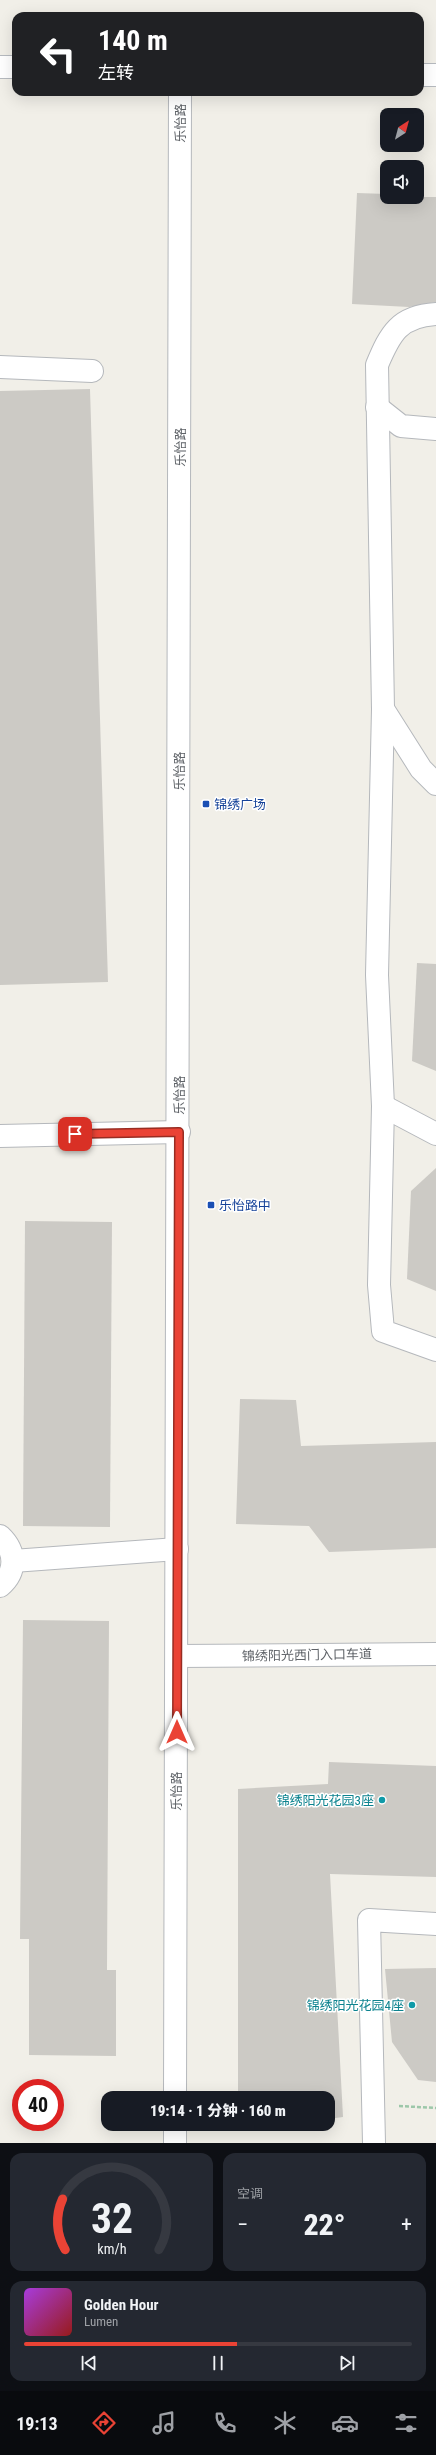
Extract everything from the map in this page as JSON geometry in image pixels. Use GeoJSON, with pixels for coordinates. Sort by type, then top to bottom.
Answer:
{"type":"FeatureCollection","features":[{"type":"Feature","properties":{"kind":"street"},"geometry":{"type":"LineString","coordinates":[[0,67],[12,68]]}},
{"type":"Feature","properties":{"kind":"street"},"geometry":{"type":"LineString","coordinates":[[424,75],[436,75]]}},
{"type":"Feature","properties":{"kind":"street","name":"乐怡路"},"geometry":{"type":"LineString","coordinates":[[175,2091],[179,1132],[180,96]]}},
{"type":"Feature","properties":{"kind":"street"},"geometry":{"type":"LineString","coordinates":[[436,314],[418,315],[390,334],[376,365],[383,709],[377,975],[383,1106],[379,1285],[383,1331],[436,1350]]}},
{"type":"Feature","properties":{"kind":"street"},"geometry":{"type":"LineString","coordinates":[[0,367],[92,371]]}},
{"type":"Feature","properties":{"kind":"street"},"geometry":{"type":"LineString","coordinates":[[377,407],[401,426],[436,429]]}},
{"type":"Feature","properties":{"kind":"street"},"geometry":{"type":"LineString","coordinates":[[383,709],[420,769],[436,784]]}},
{"type":"Feature","properties":{"kind":"street"},"geometry":{"type":"LineString","coordinates":[[383,1106],[436,1134]]}},
{"type":"Feature","properties":{"kind":"street"},"geometry":{"type":"LineString","coordinates":[[0,1136],[179,1132]]}},
{"type":"Feature","properties":{"kind":"street"},"geometry":{"type":"LineString","coordinates":[[0,1536],[7,1543],[13,1561],[7,1579],[0,1586]]}},
{"type":"Feature","properties":{"kind":"street"},"geometry":{"type":"LineString","coordinates":[[13,1561],[177,1549]]}},
{"type":"Feature","properties":{"kind":"street","name":"锦绣阳光西门入口车道"},"geometry":{"type":"LineString","coordinates":[[177,1656],[436,1654]]}},
{"type":"Feature","properties":{"kind":"street"},"geometry":{"type":"LineString","coordinates":[[374,2143],[369,1920],[436,1924]]}},
{"type":"Feature","properties":{"kind":"street"},"geometry":{"type":"LineString","coordinates":[[175,2131],[175,2143]]}},
{"type":"Feature","properties":{"kind":"path"},"geometry":{"type":"LineString","coordinates":[[373,2103],[422,2109],[436,2108]]}},
{"type":"Feature","properties":{"kind":"building"},"geometry":{"type":"Polygon","coordinates":[[[357,193],[380,194],[380,204],[424,204],[424,197],[436,197],[436,302],[409,307],[352,304],[357,193]]]}},
{"type":"Feature","properties":{"kind":"building"},"geometry":{"type":"Polygon","coordinates":[[[90,389],[108,982],[0,985],[0,391],[90,389]]]}},
{"type":"Feature","properties":{"kind":"building"},"geometry":{"type":"Polygon","coordinates":[[[417,963],[436,964],[436,1071],[412,1061],[417,963]]]}},
{"type":"Feature","properties":{"kind":"building"},"geometry":{"type":"Polygon","coordinates":[[[436,1168],[436,1291],[407,1279],[411,1191],[436,1168]]]}},
{"type":"Feature","properties":{"kind":"building"},"geometry":{"type":"Polygon","coordinates":[[[25,1221],[112,1222],[110,1527],[23,1526],[25,1221]]]}},
{"type":"Feature","properties":{"kind":"building"},"geometry":{"type":"Polygon","coordinates":[[[240,1399],[296,1400],[301,1446],[436,1442],[436,1548],[329,1552],[309,1526],[236,1524],[240,1399]]]}},
{"type":"Feature","properties":{"kind":"building"},"geometry":{"type":"Polygon","coordinates":[[[23,1620],[109,1621],[107,1970],[116,1970],[116,2056],[29,2055],[29,1939],[20,1939],[23,1620]]]}},
{"type":"Feature","properties":{"kind":"building"},"geometry":{"type":"Polygon","coordinates":[[[329,1762],[436,1766],[436,1877],[330,1874],[343,2117],[335,2118],[335,2091],[238,2091],[238,1789],[328,1784],[329,1762]]]}},
{"type":"Feature","properties":{"kind":"building","name":"锦绣阳光花园4座"},"geometry":{"type":"Polygon","coordinates":[[[436,1968],[436,2082],[418,2080],[392,2042],[385,1969],[436,1968]]]}},
{"type":"Feature","properties":{"kind":"place","name":"锦绣广场"},"geometry":{"type":"Point","coordinates":[206,804]}},
{"type":"Feature","properties":{"kind":"place","name":"乐怡路中"},"geometry":{"type":"Point","coordinates":[211,1205]}},
{"type":"Feature","properties":{"kind":"place","name":"锦绣阳光花园3座"},"geometry":{"type":"Point","coordinates":[382,1800]}},
{"type":"Feature","properties":{"kind":"place","name":"锦绣阳光花园4座"},"geometry":{"type":"Point","coordinates":[412,2005]}},
{"type":"Feature","properties":{"kind":"route"},"geometry":{"type":"LineString","coordinates":[[75,1134],[179,1132],[177,1732]]}}]}
